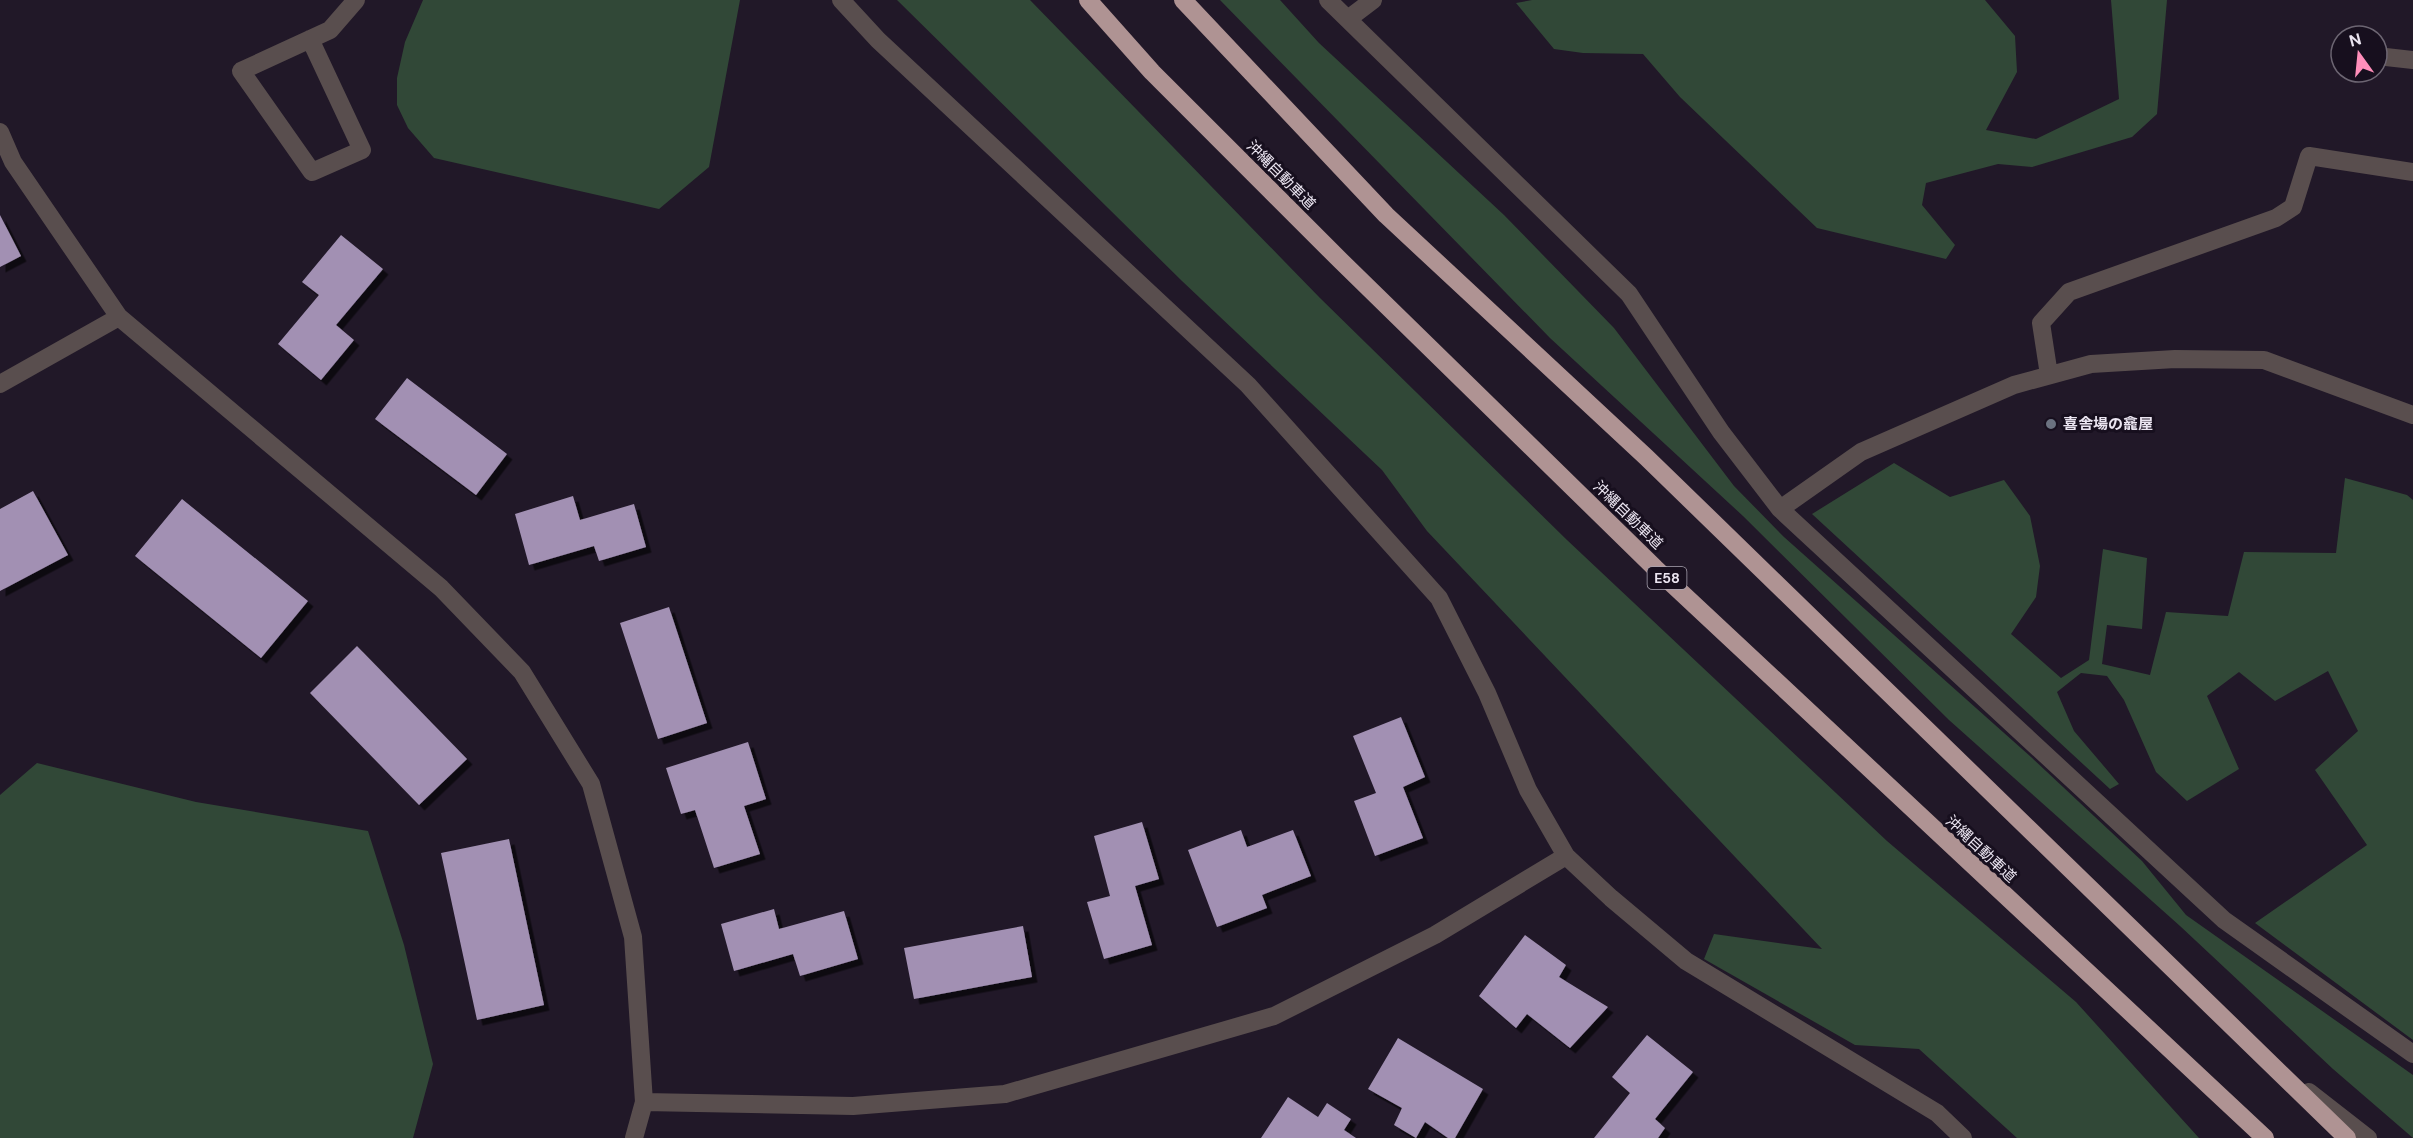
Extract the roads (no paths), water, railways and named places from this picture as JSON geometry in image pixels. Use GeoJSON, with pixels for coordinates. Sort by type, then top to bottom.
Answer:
{"type":"FeatureCollection","features":[{"type":"Feature","properties":{"kind":"highway","name":"沖縄自動車道"},"geometry":{"type":"LineString","coordinates":[[1088,0],[1152,72],[1341,261],[1655,568],[2265,1138]]}},
{"type":"Feature","properties":{"kind":"highway"},"geometry":{"type":"LineString","coordinates":[[1184,0],[1386,215],[1646,457],[2347,1138]]}},
{"type":"Feature","properties":{"kind":"street"},"geometry":{"type":"LineString","coordinates":[[310,39],[362,150],[312,172],[241,71],[310,39],[330,30],[356,0]]}},
{"type":"Feature","properties":{"kind":"street"},"geometry":{"type":"LineString","coordinates":[[841,0],[878,40],[1248,385],[1439,598],[1486,693],[1528,790],[1566,856],[1611,898],[1686,961],[1937,1113],[1964,1138]]}},
{"type":"Feature","properties":{"kind":"street"},"geometry":{"type":"LineString","coordinates":[[1328,0],[1629,294],[1721,432],[1780,509],[2224,920],[2413,1054]]}},
{"type":"Feature","properties":{"kind":"street"},"geometry":{"type":"LineString","coordinates":[[1348,19],[1372,0]]}},
{"type":"Feature","properties":{"kind":"street"},"geometry":{"type":"LineString","coordinates":[[2389,57],[2413,60]]}},
{"type":"Feature","properties":{"kind":"street"},"geometry":{"type":"LineString","coordinates":[[0,132],[13,162],[119,317],[441,588],[522,672],[591,784],[633,937],[644,1101],[634,1138]]}},
{"type":"Feature","properties":{"kind":"street"},"geometry":{"type":"LineString","coordinates":[[2049,375],[2040,323],[2069,292],[2276,218],[2293,207],[2309,156],[2413,172]]}},
{"type":"Feature","properties":{"kind":"street"},"geometry":{"type":"LineString","coordinates":[[0,384],[119,317]]}},
{"type":"Feature","properties":{"kind":"street"},"geometry":{"type":"LineString","coordinates":[[1780,509],[1861,452],[2014,385],[2091,364],[2175,359],[2264,360],[2413,415]]}},
{"type":"Feature","properties":{"kind":"street"},"geometry":{"type":"LineString","coordinates":[[644,1101],[853,1106],[1005,1094],[1274,1016],[1435,935],[1566,856]]}},
{"type":"Feature","properties":{"kind":"street"},"geometry":{"type":"LineString","coordinates":[[2267,1060],[2368,1138]]}},
{"type":"Feature","properties":{"kind":"street"},"geometry":{"type":"LineString","coordinates":[[2219,1093],[2257,1138]]}},
{"type":"Feature","properties":{"kind":"place","name":"喜舎場の龕屋"},"geometry":{"type":"Point","coordinates":[2051,424]}}]}
